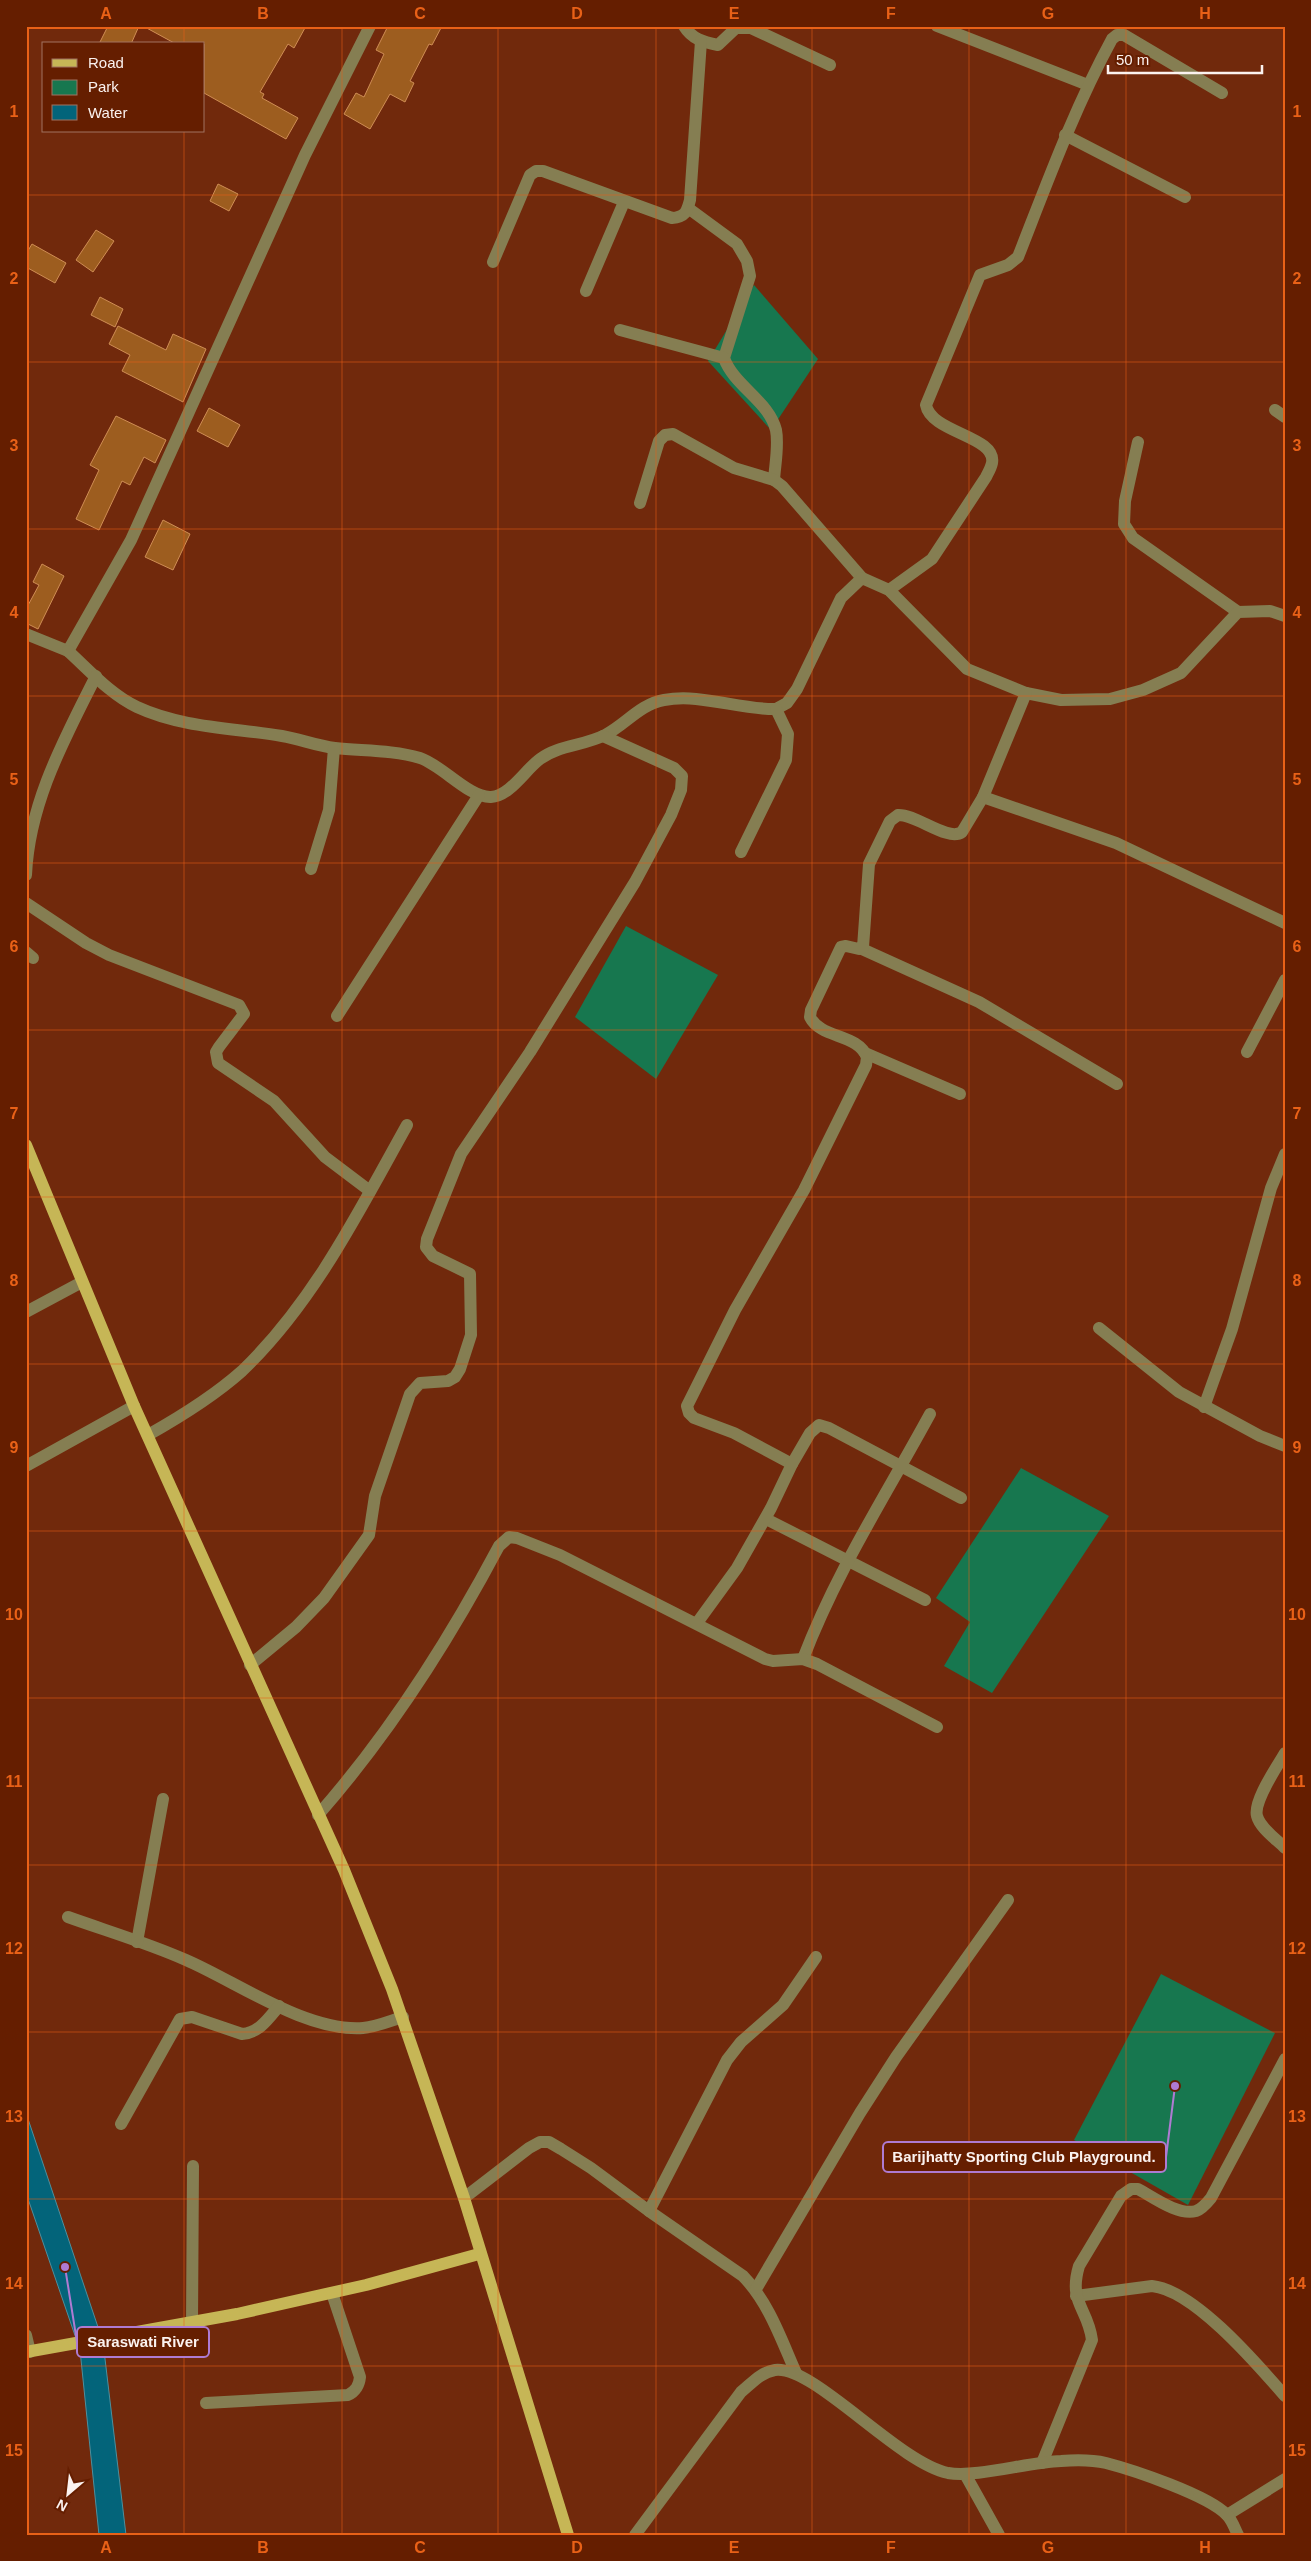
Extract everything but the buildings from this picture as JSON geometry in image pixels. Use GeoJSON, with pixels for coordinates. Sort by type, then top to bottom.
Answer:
{"type":"FeatureCollection","features":[{"type":"Feature","properties":{"kind":"main road"},"geometry":{"type":"LineString","coordinates":[[26,1145],[134,1406],[344,1870],[403,2017],[464,2198],[479,2254],[568,2535]]}},
{"type":"Feature","properties":{"kind":"main road"},"geometry":{"type":"LineString","coordinates":[[28,2352],[192,2323],[332,2293],[479,2254]]}},
{"type":"Feature","properties":{"kind":"street"},"geometry":{"type":"LineString","coordinates":[[68,651],[131,540],[289,190],[370,26]]}},
{"type":"Feature","properties":{"kind":"street"},"geometry":{"type":"LineString","coordinates":[[684,26],[688,33],[701,41],[718,45],[736,27],[751,28],[830,66]]}},
{"type":"Feature","properties":{"kind":"street"},"geometry":{"type":"LineString","coordinates":[[937,26],[1088,85]]}},
{"type":"Feature","properties":{"kind":"street"},"geometry":{"type":"LineString","coordinates":[[889,590],[932,558],[986,477],[992,463],[991,454],[984,446],[935,420],[928,413],[926,406],[980,274],[1008,266],[1018,257],[1065,135],[1112,39],[1117,35],[1124,35],[1222,93]]}},
{"type":"Feature","properties":{"kind":"street"},"geometry":{"type":"LineString","coordinates":[[493,262],[530,175],[536,171],[543,171],[672,218],[681,217],[688,208],[701,41]]}},
{"type":"Feature","properties":{"kind":"street"},"geometry":{"type":"LineString","coordinates":[[1065,135],[1185,196]]}},
{"type":"Feature","properties":{"kind":"street"},"geometry":{"type":"LineString","coordinates":[[586,291],[624,202]]}},
{"type":"Feature","properties":{"kind":"street"},"geometry":{"type":"LineString","coordinates":[[688,208],[737,244],[747,261],[750,276],[724,358],[728,370],[770,416],[776,430],[774,480]]}},
{"type":"Feature","properties":{"kind":"street"},"geometry":{"type":"LineString","coordinates":[[620,330],[724,358]]}},
{"type":"Feature","properties":{"kind":"street"},"geometry":{"type":"LineString","coordinates":[[640,503],[659,441],[665,435],[673,434],[684,438],[734,468],[774,480],[782,486],[862,578],[889,590],[967,668],[1026,693],[1061,700],[1110,698],[1144,690],[1180,673],[1238,612]]}},
{"type":"Feature","properties":{"kind":"street"},"geometry":{"type":"LineString","coordinates":[[1138,442],[1125,501],[1124,524],[1133,538],[1238,612],[1270,611],[1285,616]]}},
{"type":"Feature","properties":{"kind":"street"},"geometry":{"type":"LineString","coordinates":[[26,634],[68,651],[136,707],[158,715],[185,722],[285,736],[334,748],[401,754],[421,758],[436,765],[479,794],[492,797],[506,790],[540,759],[560,748],[586,744],[603,736],[649,704],[685,698],[776,709],[787,703],[796,689],[841,598],[862,578]]}},
{"type":"Feature","properties":{"kind":"street"},"geometry":{"type":"LineString","coordinates":[[26,875],[30,836],[39,802],[59,751],[96,676]]}},
{"type":"Feature","properties":{"kind":"street"},"geometry":{"type":"LineString","coordinates":[[862,949],[869,864],[890,821],[898,815],[908,816],[950,835],[959,835],[966,829],[983,797],[1026,693]]}},
{"type":"Feature","properties":{"kind":"street"},"geometry":{"type":"LineString","coordinates":[[741,852],[786,760],[788,734],[776,709]]}},
{"type":"Feature","properties":{"kind":"street"},"geometry":{"type":"LineString","coordinates":[[250,1665],[296,1627],[324,1598],[369,1536],[375,1496],[410,1394],[415,1386],[428,1381],[448,1381],[455,1377],[460,1369],[471,1335],[470,1274],[462,1268],[433,1256],[426,1247],[427,1239],[447,1185],[461,1154],[530,1052],[635,882],[671,815],[681,790],[682,776],[674,768],[603,736]]}},
{"type":"Feature","properties":{"kind":"street"},"geometry":{"type":"LineString","coordinates":[[310,869],[329,810],[334,748]]}},
{"type":"Feature","properties":{"kind":"street"},"geometry":{"type":"LineString","coordinates":[[337,1016],[479,794]]}},
{"type":"Feature","properties":{"kind":"street"},"geometry":{"type":"LineString","coordinates":[[983,797],[1116,842],[1285,923]]}},
{"type":"Feature","properties":{"kind":"street"},"geometry":{"type":"LineString","coordinates":[[26,903],[80,939],[109,955],[239,1006],[244,1014],[219,1047],[216,1058],[218,1063],[274,1102],[325,1157],[370,1191]]}},
{"type":"Feature","properties":{"kind":"street"},"geometry":{"type":"LineString","coordinates":[[960,1094],[865,1053],[854,1042],[817,1026],[810,1017],[811,1010],[841,947],[862,949],[979,1002],[1117,1084]]}},
{"type":"Feature","properties":{"kind":"street"},"geometry":{"type":"LineString","coordinates":[[1246,1052],[1285,980]]}},
{"type":"Feature","properties":{"kind":"street"},"geometry":{"type":"LineString","coordinates":[[792,1464],[734,1432],[694,1418],[689,1413],[688,1406],[735,1310],[804,1190],[862,1074],[867,1057],[865,1053]]}},
{"type":"Feature","properties":{"kind":"street"},"geometry":{"type":"LineString","coordinates":[[148,1435],[184,1414],[241,1371],[266,1345],[335,1255],[407,1125]]}},
{"type":"Feature","properties":{"kind":"street"},"geometry":{"type":"LineString","coordinates":[[1204,1407],[1232,1329],[1268,1195],[1285,1154]]}},
{"type":"Feature","properties":{"kind":"street"},"geometry":{"type":"LineString","coordinates":[[26,1312],[82,1282]]}},
{"type":"Feature","properties":{"kind":"street"},"geometry":{"type":"LineString","coordinates":[[1099,1328],[1160,1377],[1204,1407],[1260,1436],[1285,1446]]}},
{"type":"Feature","properties":{"kind":"street"},"geometry":{"type":"LineString","coordinates":[[26,1466],[134,1406]]}},
{"type":"Feature","properties":{"kind":"street"},"geometry":{"type":"LineString","coordinates":[[803,1659],[816,1626],[848,1560],[930,1414]]}},
{"type":"Feature","properties":{"kind":"street"},"geometry":{"type":"LineString","coordinates":[[697,1623],[737,1568],[766,1518],[792,1464],[810,1433],[815,1428],[824,1426],[961,1498]]}},
{"type":"Feature","properties":{"kind":"street"},"geometry":{"type":"LineString","coordinates":[[766,1518],[925,1600]]}},
{"type":"Feature","properties":{"kind":"street"},"geometry":{"type":"LineString","coordinates":[[318,1814],[372,1752],[406,1704],[442,1648],[499,1546],[509,1537],[522,1539],[560,1555],[773,1661],[803,1659],[937,1727]]}},
{"type":"Feature","properties":{"kind":"street"},"geometry":{"type":"LineString","coordinates":[[1285,1753],[1257,1804],[1257,1816],[1263,1826],[1285,1848]]}},
{"type":"Feature","properties":{"kind":"street"},"geometry":{"type":"LineString","coordinates":[[137,1942],[163,1799]]}},
{"type":"Feature","properties":{"kind":"street"},"geometry":{"type":"LineString","coordinates":[[756,2290],[860,2113],[896,2057],[1008,1900]]}},
{"type":"Feature","properties":{"kind":"street"},"geometry":{"type":"LineString","coordinates":[[68,1917],[186,1960],[279,2006],[325,2023],[346,2028],[364,2028],[403,2017]]}},
{"type":"Feature","properties":{"kind":"street"},"geometry":{"type":"LineString","coordinates":[[649,2211],[702,2106],[731,2054],[741,2042],[783,2005],[816,1957]]}},
{"type":"Feature","properties":{"kind":"street"},"geometry":{"type":"LineString","coordinates":[[120,2124],[180,2020],[192,2017],[242,2034],[249,2034],[259,2029],[279,2006]]}},
{"type":"Feature","properties":{"kind":"street"},"geometry":{"type":"LineString","coordinates":[[1042,2463],[1092,2340],[1090,2329],[1076,2296],[1075,2279],[1079,2266],[1126,2191],[1138,2190],[1188,2212],[1197,2211],[1204,2207],[1211,2198],[1285,2059]]}},
{"type":"Feature","properties":{"kind":"street"},"geometry":{"type":"LineString","coordinates":[[464,2198],[540,2142],[549,2142],[591,2168],[649,2211],[730,2266],[756,2290],[778,2329],[796,2372]]}},
{"type":"Feature","properties":{"kind":"street"},"geometry":{"type":"LineString","coordinates":[[192,2166],[192,2323]]}},
{"type":"Feature","properties":{"kind":"street"},"geometry":{"type":"LineString","coordinates":[[1076,2296],[1152,2286],[1164,2287],[1176,2292],[1223,2330],[1285,2396]]}},
{"type":"Feature","properties":{"kind":"street"},"geometry":{"type":"LineString","coordinates":[[206,2403],[348,2395],[353,2392],[357,2388],[360,2377],[332,2293]]}},
{"type":"Feature","properties":{"kind":"street"},"geometry":{"type":"LineString","coordinates":[[26,2335],[28,2352]]}},
{"type":"Feature","properties":{"kind":"street"},"geometry":{"type":"LineString","coordinates":[[635,2535],[741,2392],[762,2375],[775,2370],[796,2372],[898,2448],[926,2466],[949,2473],[965,2474],[1062,2460],[1105,2463],[1200,2498],[1227,2515],[1238,2535]]}},
{"type":"Feature","properties":{"kind":"street"},"geometry":{"type":"LineString","coordinates":[[965,2474],[999,2535]]}},
{"type":"Feature","properties":{"kind":"street"},"geometry":{"type":"LineString","coordinates":[[1227,2515],[1285,2479]]}},
{"type":"Feature","properties":{"kind":"green space"},"geometry":{"type":"Polygon","coordinates":[[[754,285],[818,359],[771,430],[708,361],[754,285]]]}},
{"type":"Feature","properties":{"kind":"green space"},"geometry":{"type":"Polygon","coordinates":[[[626,926],[718,975],[656,1079],[575,1017],[626,926]]]}},
{"type":"Feature","properties":{"kind":"green space"},"geometry":{"type":"Polygon","coordinates":[[[1021,1468],[1109,1516],[992,1693],[944,1666],[970,1622],[936,1598],[1021,1468]]]}},
{"type":"Feature","properties":{"kind":"green space"},"geometry":{"type":"Polygon","coordinates":[[[1161,1974],[1275,2033],[1188,2205],[1074,2140],[1161,1974]]]}},
{"type":"Feature","properties":{"kind":"water"},"geometry":{"type":"Polygon","coordinates":[[[26,2113],[103,2342],[126,2535],[99,2535],[80,2350],[26,2193],[26,2113]]]}},
{"type":"Feature","properties":{"kind":"place","name":"Barijhatty Sporting Club Playground."},"geometry":{"type":"Point","coordinates":[1175,2086]}},
{"type":"Feature","properties":{"kind":"place","name":"Saraswati River"},"geometry":{"type":"Point","coordinates":[65,2267]}}]}
